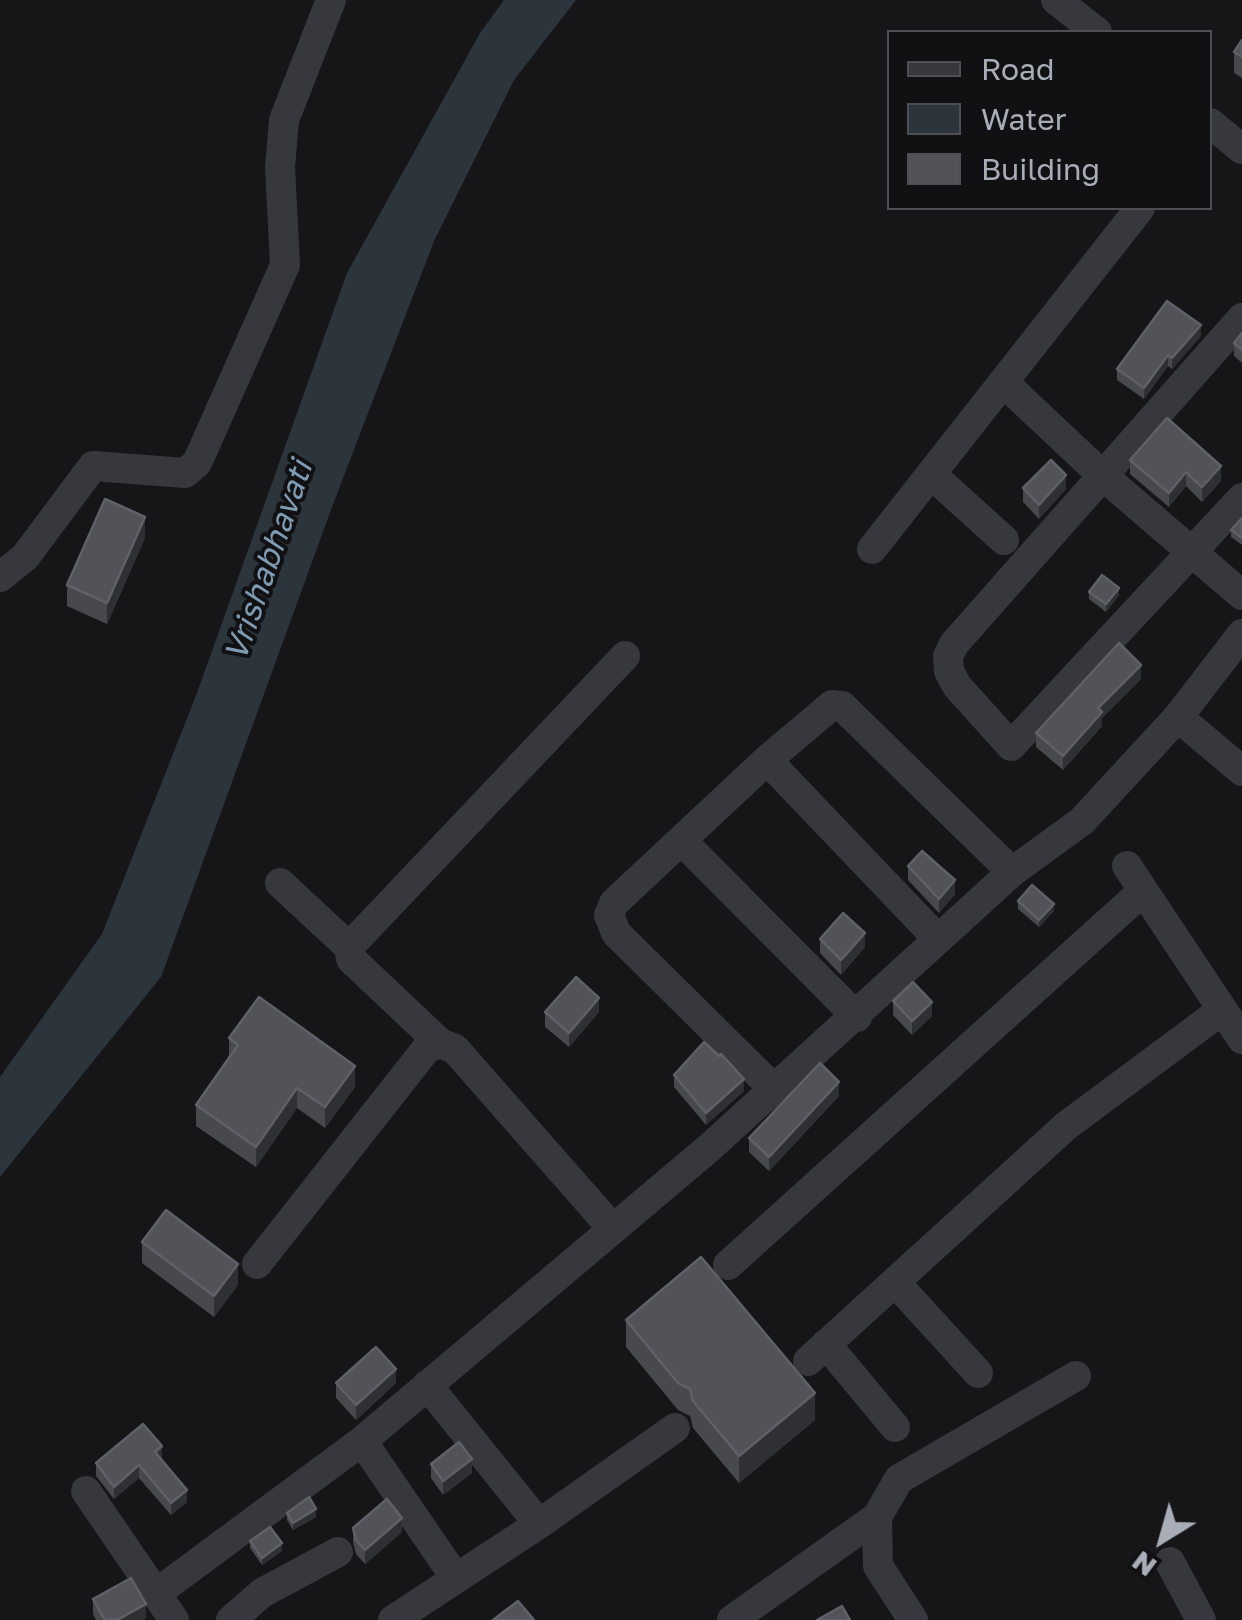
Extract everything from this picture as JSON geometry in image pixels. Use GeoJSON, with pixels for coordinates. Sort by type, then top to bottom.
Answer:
{"type":"FeatureCollection","features":[{"type":"Feature","properties":{"kind":"street"},"geometry":{"type":"LineString","coordinates":[[0,577],[24,558],[93,466],[185,473],[198,463],[285,266],[280,175],[284,120],[331,0]]}},
{"type":"Feature","properties":{"kind":"street"},"geometry":{"type":"LineString","coordinates":[[1056,0],[1094,30]]}},
{"type":"Feature","properties":{"kind":"street"},"geometry":{"type":"LineString","coordinates":[[1212,125],[1242,149]]}},
{"type":"Feature","properties":{"kind":"street"},"geometry":{"type":"LineString","coordinates":[[872,549],[1138,210]]}},
{"type":"Feature","properties":{"kind":"street"},"geometry":{"type":"LineString","coordinates":[[1242,318],[954,644],[948,656],[949,671],[957,686],[1011,746],[1242,498]]}},
{"type":"Feature","properties":{"kind":"street"},"geometry":{"type":"LineString","coordinates":[[1003,382],[1102,475],[1242,595]]}},
{"type":"Feature","properties":{"kind":"street"},"geometry":{"type":"LineString","coordinates":[[931,474],[1004,540]]}},
{"type":"Feature","properties":{"kind":"street"},"geometry":{"type":"LineString","coordinates":[[158,1592],[362,1442],[857,1017],[1012,872],[1082,821],[1178,717],[1242,634]]}},
{"type":"Feature","properties":{"kind":"street"},"geometry":{"type":"LineString","coordinates":[[349,948],[625,656]]}},
{"type":"Feature","properties":{"kind":"street"},"geometry":{"type":"LineString","coordinates":[[774,1089],[611,925],[609,915],[614,903],[767,760],[832,705],[842,706],[1012,872]]}},
{"type":"Feature","properties":{"kind":"street"},"geometry":{"type":"LineString","coordinates":[[1178,717],[1242,771]]}},
{"type":"Feature","properties":{"kind":"street"},"geometry":{"type":"LineString","coordinates":[[767,760],[938,939]]}},
{"type":"Feature","properties":{"kind":"street"},"geometry":{"type":"LineString","coordinates":[[682,842],[857,1017]]}},
{"type":"Feature","properties":{"kind":"street"},"geometry":{"type":"LineString","coordinates":[[728,1265],[1135,879],[1242,1039]]}},
{"type":"Feature","properties":{"kind":"street"},"geometry":{"type":"LineString","coordinates":[[280,883],[349,948],[351,959],[440,1043],[455,1050],[613,1229]]}},
{"type":"Feature","properties":{"kind":"street"},"geometry":{"type":"LineString","coordinates":[[895,1427],[817,1353],[1066,1126],[1222,1010]]}},
{"type":"Feature","properties":{"kind":"street"},"geometry":{"type":"LineString","coordinates":[[256,1264],[427,1048],[440,1043]]}},
{"type":"Feature","properties":{"kind":"street"},"geometry":{"type":"LineString","coordinates":[[896,1282],[978,1374]]}},
{"type":"Feature","properties":{"kind":"street"},"geometry":{"type":"LineString","coordinates":[[732,1620],[877,1517],[899,1479],[1076,1376]]}},
{"type":"Feature","properties":{"kind":"street"},"geometry":{"type":"LineString","coordinates":[[427,1385],[539,1524]]}},
{"type":"Feature","properties":{"kind":"street"},"geometry":{"type":"LineString","coordinates":[[393,1620],[675,1428]]}},
{"type":"Feature","properties":{"kind":"street"},"geometry":{"type":"LineString","coordinates":[[362,1442],[455,1577]]}},
{"type":"Feature","properties":{"kind":"street"},"geometry":{"type":"LineString","coordinates":[[86,1491],[174,1620]]}},
{"type":"Feature","properties":{"kind":"street"},"geometry":{"type":"LineString","coordinates":[[877,1517],[878,1566],[912,1620]]}},
{"type":"Feature","properties":{"kind":"street"},"geometry":{"type":"LineString","coordinates":[[231,1620],[262,1593],[338,1552]]}},
{"type":"Feature","properties":{"kind":"street"},"geometry":{"type":"LineString","coordinates":[[1170,1562],[1202,1620]]}},
{"type":"Feature","properties":{"kind":"water","name":"Vrishabhavati"},"geometry":{"type":"Polygon","coordinates":[[[504,0],[576,0],[514,80],[434,241],[332,507],[161,977],[0,1177],[0,1077],[102,934],[197,693],[347,273],[480,33],[504,0]]]}},
{"type":"Feature","properties":{"kind":"building"},"geometry":{"type":"Polygon","coordinates":[[[1242,40],[1242,57],[1234,52],[1242,40]]]}},
{"type":"Feature","properties":{"kind":"building"},"geometry":{"type":"Polygon","coordinates":[[[1167,301],[1201,325],[1172,358],[1168,355],[1144,388],[1117,369],[1167,301]]]}},
{"type":"Feature","properties":{"kind":"building"},"geometry":{"type":"Polygon","coordinates":[[[1242,333],[1242,350],[1234,343],[1242,333]]]}},
{"type":"Feature","properties":{"kind":"building"},"geometry":{"type":"Polygon","coordinates":[[[1167,418],[1221,466],[1202,487],[1186,472],[1169,493],[1130,460],[1167,418]]]}},
{"type":"Feature","properties":{"kind":"building"},"geometry":{"type":"Polygon","coordinates":[[[1051,460],[1066,475],[1039,505],[1023,488],[1051,460]]]}},
{"type":"Feature","properties":{"kind":"building"},"geometry":{"type":"Polygon","coordinates":[[[105,499],[145,517],[107,603],[67,585],[105,499]]]}},
{"type":"Feature","properties":{"kind":"building"},"geometry":{"type":"Polygon","coordinates":[[[1242,518],[1242,538],[1231,530],[1242,518]]]}},
{"type":"Feature","properties":{"kind":"building"},"geometry":{"type":"Polygon","coordinates":[[[1102,575],[1119,588],[1106,604],[1089,592],[1102,575]]]}},
{"type":"Feature","properties":{"kind":"building"},"geometry":{"type":"Polygon","coordinates":[[[1119,643],[1141,665],[1098,708],[1102,712],[1063,756],[1036,733],[1119,643]]]}},
{"type":"Feature","properties":{"kind":"building"},"geometry":{"type":"Polygon","coordinates":[[[922,851],[955,880],[939,899],[908,866],[922,851]]]}},
{"type":"Feature","properties":{"kind":"building"},"geometry":{"type":"Polygon","coordinates":[[[1032,885],[1054,904],[1039,920],[1018,901],[1032,885]]]}},
{"type":"Feature","properties":{"kind":"building"},"geometry":{"type":"Polygon","coordinates":[[[843,913],[865,933],[841,960],[820,939],[843,913]]]}},
{"type":"Feature","properties":{"kind":"building"},"geometry":{"type":"Polygon","coordinates":[[[576,977],[599,998],[569,1033],[545,1012],[576,977]]]}},
{"type":"Feature","properties":{"kind":"building"},"geometry":{"type":"Polygon","coordinates":[[[913,982],[932,1002],[912,1021],[893,1001],[913,982]]]}},
{"type":"Feature","properties":{"kind":"building"},"geometry":{"type":"Polygon","coordinates":[[[259,997],[355,1066],[325,1107],[297,1088],[256,1147],[196,1105],[238,1045],[229,1038],[259,997]]]}},
{"type":"Feature","properties":{"kind":"building"},"geometry":{"type":"Polygon","coordinates":[[[704,1042],[744,1079],[706,1113],[674,1075],[704,1042]]]}},
{"type":"Feature","properties":{"kind":"building"},"geometry":{"type":"Polygon","coordinates":[[[820,1063],[839,1082],[769,1157],[749,1138],[820,1063]]]}},
{"type":"Feature","properties":{"kind":"building"},"geometry":{"type":"Polygon","coordinates":[[[166,1210],[238,1264],[214,1296],[142,1242],[166,1210]]]}},
{"type":"Feature","properties":{"kind":"building"},"geometry":{"type":"Polygon","coordinates":[[[701,1257],[815,1393],[739,1456],[693,1401],[690,1389],[678,1383],[626,1320],[701,1257]]]}},
{"type":"Feature","properties":{"kind":"building"},"geometry":{"type":"Polygon","coordinates":[[[376,1347],[396,1369],[356,1405],[336,1383],[376,1347]]]}},
{"type":"Feature","properties":{"kind":"building"},"geometry":{"type":"Polygon","coordinates":[[[143,1424],[162,1446],[155,1452],[187,1490],[171,1503],[139,1465],[114,1487],[96,1463],[143,1424]]]}},
{"type":"Feature","properties":{"kind":"building"},"geometry":{"type":"Polygon","coordinates":[[[459,1442],[472,1459],[443,1481],[431,1464],[459,1442]]]}},
{"type":"Feature","properties":{"kind":"building"},"geometry":{"type":"Polygon","coordinates":[[[309,1497],[316,1509],[293,1523],[287,1513],[309,1497]]]}},
{"type":"Feature","properties":{"kind":"building"},"geometry":{"type":"Polygon","coordinates":[[[387,1499],[402,1518],[365,1550],[356,1540],[353,1528],[387,1499]]]}},
{"type":"Feature","properties":{"kind":"building"},"geometry":{"type":"Polygon","coordinates":[[[270,1527],[282,1543],[262,1558],[250,1541],[270,1527]]]}},
{"type":"Feature","properties":{"kind":"building"},"geometry":{"type":"Polygon","coordinates":[[[131,1578],[146,1604],[117,1620],[105,1620],[93,1599],[131,1578]]]}},
{"type":"Feature","properties":{"kind":"building"},"geometry":{"type":"Polygon","coordinates":[[[518,1601],[534,1620],[493,1620],[518,1601]]]}},
{"type":"Feature","properties":{"kind":"building"},"geometry":{"type":"Polygon","coordinates":[[[842,1606],[850,1620],[817,1620],[842,1606]]]}}]}
